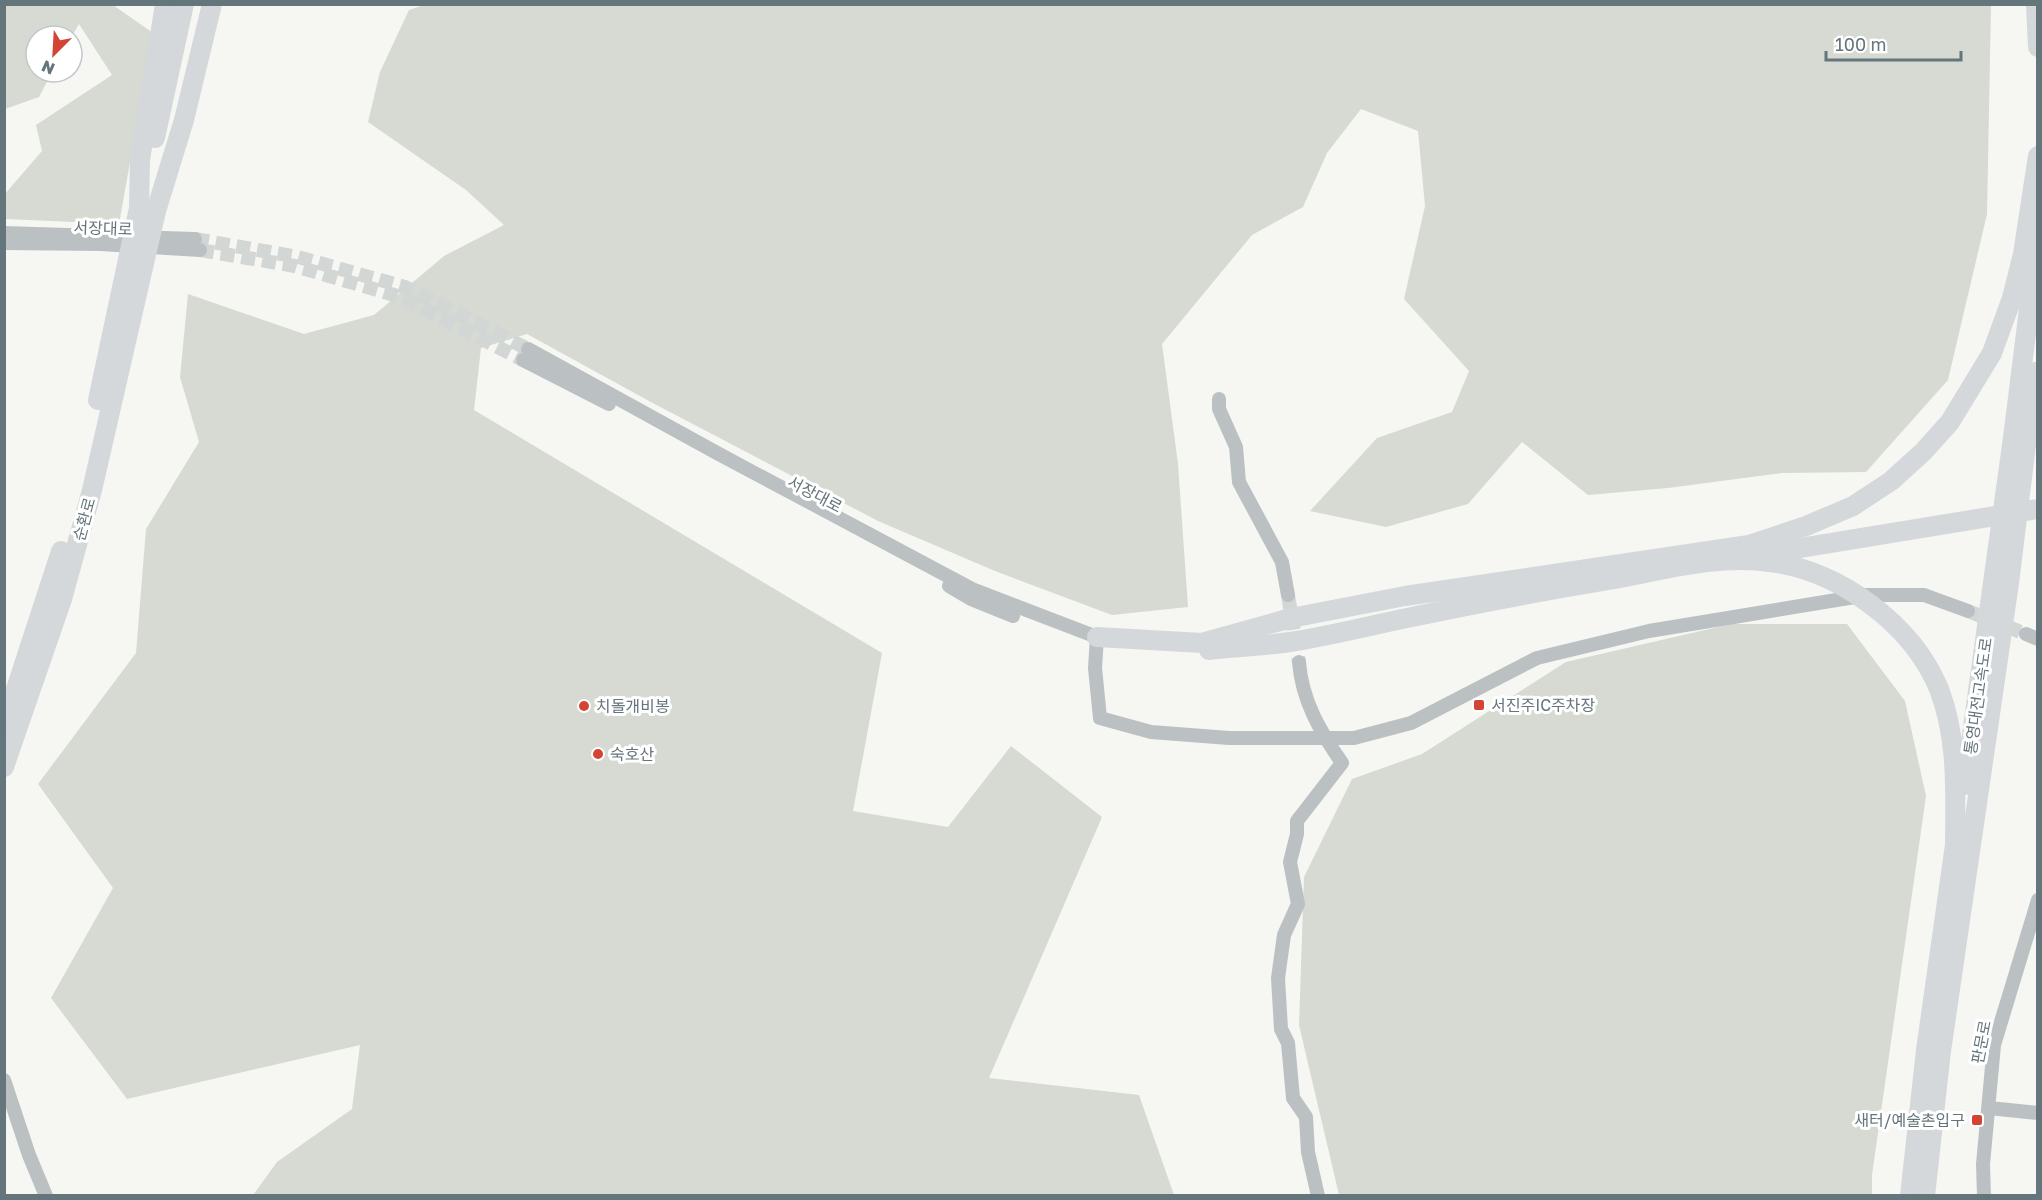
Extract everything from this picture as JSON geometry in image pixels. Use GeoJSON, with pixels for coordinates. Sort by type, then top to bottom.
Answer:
{"type":"FeatureCollection","features":[{"type":"Feature","properties":{"kind":"highway"},"geometry":{"type":"LineString","coordinates":[[148,210],[140,160],[165,4]]}},
{"type":"Feature","properties":{"kind":"highway"},"geometry":{"type":"LineString","coordinates":[[148,210],[184,4]]}},
{"type":"Feature","properties":{"kind":"highway"},"geometry":{"type":"LineString","coordinates":[[136,265],[197,4]]}},
{"type":"Feature","properties":{"kind":"highway"},"geometry":{"type":"LineString","coordinates":[[148,210],[184,120],[212,4]]}},
{"type":"Feature","properties":{"kind":"highway"},"geometry":{"type":"LineString","coordinates":[[2036,4],[2037,47]]}},
{"type":"Feature","properties":{"kind":"highway"},"geometry":{"type":"LineString","coordinates":[[1749,544],[1806,526],[1853,506],[1891,481],[1950,422],[1992,353],[2012,298],[2023,254],[2037,156]]}},
{"type":"Feature","properties":{"kind":"highway","name":"통영대전고속도로"},"geometry":{"type":"LineString","coordinates":[[2021,438],[2034,269],[2037,195]]}},
{"type":"Feature","properties":{"kind":"highway","name":"순환로"},"geometry":{"type":"LineString","coordinates":[[4,726],[24,671],[82,482],[136,265]]}},
{"type":"Feature","properties":{"kind":"highway","name":"순환로"},"geometry":{"type":"LineString","coordinates":[[4,767],[37,677],[92,490],[136,265]]}},
{"type":"Feature","properties":{"kind":"highway","name":"통영대전고속도로"},"geometry":{"type":"LineString","coordinates":[[1925,1196],[2002,582],[2021,438],[2037,345]]}},
{"type":"Feature","properties":{"kind":"highway"},"geometry":{"type":"LineString","coordinates":[[2002,582],[2037,465]]}},
{"type":"Feature","properties":{"kind":"highway"},"geometry":{"type":"LineString","coordinates":[[1096,641],[1202,643],[1291,618],[1405,596],[2037,499]]}},
{"type":"Feature","properties":{"kind":"highway"},"geometry":{"type":"LineString","coordinates":[[1096,641],[1203,651],[1291,642],[1574,586],[2037,509]]}},
{"type":"Feature","properties":{"kind":"highway"},"geometry":{"type":"LineString","coordinates":[[1707,563],[1769,561],[1800,569],[1864,600],[1890,620],[1922,658],[1938,688],[1949,722],[1954,752],[1955,850]]}},
{"type":"Feature","properties":{"kind":"highway","name":"통영대전고속도로"},"geometry":{"type":"LineString","coordinates":[[1910,1196],[1926,1050],[1955,850],[2002,582]]}},
{"type":"Feature","properties":{"kind":"street","name":"서장대로"},"geometry":{"type":"LineString","coordinates":[[6,241],[198,244]]}},
{"type":"Feature","properties":{"kind":"street","name":"서장대로"},"geometry":{"type":"LineString","coordinates":[[526,354],[972,589],[1096,641]]}},
{"type":"Feature","properties":{"kind":"street"},"geometry":{"type":"LineString","coordinates":[[1219,399],[1219,409],[1236,447],[1239,482],[1282,562],[1288,595]]}},
{"type":"Feature","properties":{"kind":"street"},"geometry":{"type":"LineString","coordinates":[[1096,641],[1095,668],[1100,718],[1151,732],[1229,738],[1325,739],[1354,738],[1411,723],[1537,658],[1649,631],[1867,595],[1923,595],[1968,611]]}},
{"type":"Feature","properties":{"kind":"street"},"geometry":{"type":"LineString","coordinates":[[1299,662],[1300,683],[1307,704],[1325,739],[1342,763],[1297,820],[1297,834],[1290,862],[1298,904],[1284,935],[1278,978],[1281,1029],[1288,1043],[1293,1098],[1306,1117],[1308,1152],[1318,1196]]}},
{"type":"Feature","properties":{"kind":"street","name":"판문로"},"geometry":{"type":"LineString","coordinates":[[1984,1196],[1983,1164],[1994,1045],[2037,900]]}},
{"type":"Feature","properties":{"kind":"street"},"geometry":{"type":"LineString","coordinates":[[4,1080],[29,1155],[46,1196]]}},
{"type":"Feature","properties":{"kind":"street"},"geometry":{"type":"LineString","coordinates":[[1989,1108],[2037,1113]]}},
{"type":"Feature","properties":{"kind":"shaded area"},"geometry":{"type":"Polygon","coordinates":[[[5,5],[113,5],[153,33],[119,224],[5,219],[5,194],[42,151],[36,125],[112,75],[84,32],[84,24],[24,24],[24,84],[46,84],[39,97],[5,109],[5,5]]]}},
{"type":"Feature","properties":{"kind":"shaded area"},"geometry":{"type":"Polygon","coordinates":[[[424,5],[1991,5],[1987,214],[1948,380],[1866,472],[1782,473],[1668,488],[1588,495],[1522,442],[1468,504],[1386,527],[1310,511],[1377,438],[1452,412],[1469,371],[1404,299],[1425,206],[1418,131],[1361,109],[1327,153],[1303,207],[1252,235],[1162,344],[1178,464],[1188,607],[1112,615],[995,571],[878,521],[527,334],[481,348],[474,410],[882,653],[853,811],[948,827],[1011,746],[1102,817],[989,1078],[1139,1095],[1174,1195],[253,1195],[277,1162],[352,1109],[360,1045],[127,1099],[51,998],[113,888],[38,784],[136,653],[146,529],[199,442],[180,377],[188,294],[304,334],[374,315],[444,256],[504,225],[466,190],[368,122],[380,72],[409,10],[424,5]]]}},
{"type":"Feature","properties":{"kind":"shaded area"},"geometry":{"type":"Polygon","coordinates":[[[1731,624],[1847,624],[1905,701],[1926,796],[1872,1175],[1872,1195],[1339,1195],[1299,1025],[1304,877],[1352,779],[1422,754],[1566,662],[1731,624]]]}},
{"type":"Feature","properties":{"kind":"tunnel"},"geometry":{"type":"LineString","coordinates":[[195,239],[298,257],[405,287],[528,349]]}},
{"type":"Feature","properties":{"kind":"tunnel"},"geometry":{"type":"LineString","coordinates":[[200,250],[295,266],[401,297],[523,360]]}},
{"type":"Feature","properties":{"kind":"tunnel"},"geometry":{"type":"LineString","coordinates":[[1288,595],[1299,662]]}},
{"type":"Feature","properties":{"kind":"tunnel"},"geometry":{"type":"LineString","coordinates":[[1968,611],[2026,634]]}},
{"type":"Feature","properties":{"kind":"place","name":"서진주IC주차장"},"geometry":{"type":"Point","coordinates":[1479,705]}},
{"type":"Feature","properties":{"kind":"place","name":"치돌개비봉"},"geometry":{"type":"Point","coordinates":[584,706]}},
{"type":"Feature","properties":{"kind":"place","name":"숙호산"},"geometry":{"type":"Point","coordinates":[598,754]}},
{"type":"Feature","properties":{"kind":"place","name":"새터/예술촌입구"},"geometry":{"type":"Point","coordinates":[1977,1120]}}]}
